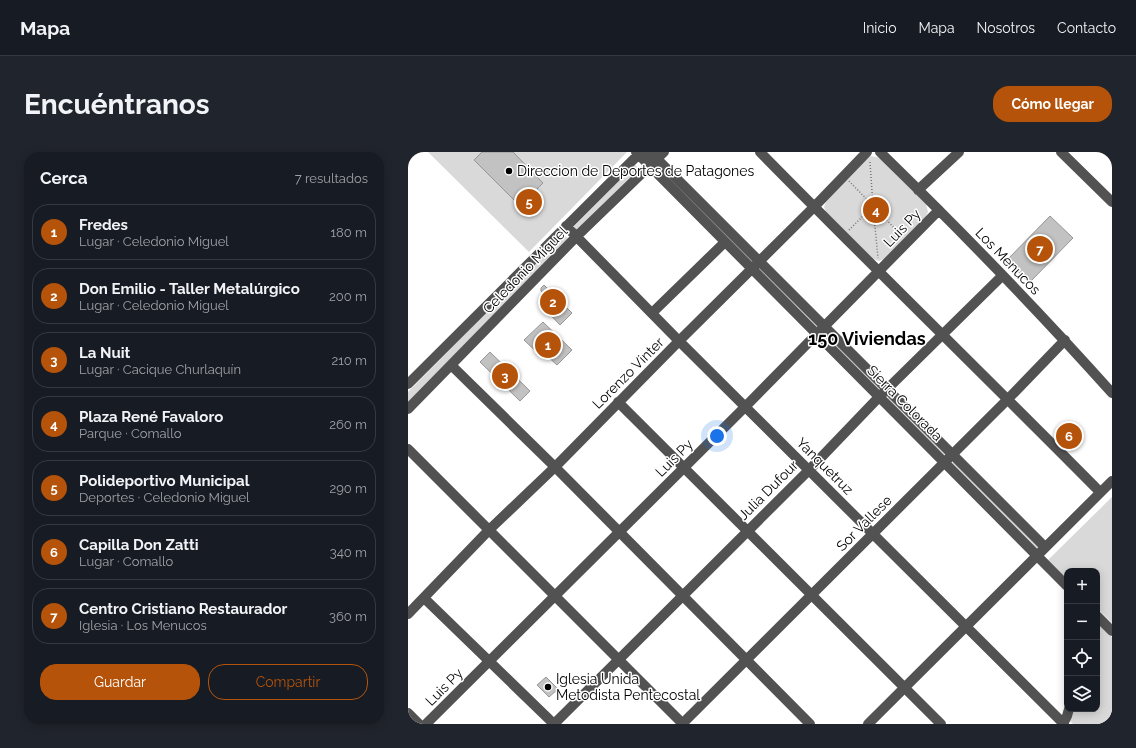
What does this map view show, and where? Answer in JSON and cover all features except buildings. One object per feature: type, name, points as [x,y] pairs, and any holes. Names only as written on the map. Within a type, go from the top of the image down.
[{"type":"street","name":"Sierra Colorada","points":[[650,152],[756,265],[816,334],[1064,583]]},
{"type":"street","points":[[760,152],[1100,492]]},
{"type":"street","name":"Los Menucos","points":[[880,152],[939,210],[1065,340],[1112,393]]},
{"type":"street","name":"Luis Py","points":[[918,190],[959,152]]},
{"type":"street","points":[[1061,152],[1112,202]]},
{"type":"street","name":"Sierra Colorada","points":[[638,153],[657,159],[725,242],[756,265],[824,326],[1045,548]]},
{"type":"street","name":"Celedonio Miguel","points":[[408,384],[638,153]]},
{"type":"street","name":"Lorenzo Vinter","points":[[408,614],[489,530],[555,467],[844,176],[868,156]]},
{"type":"street","name":"Celedonio Miguel","points":[[408,409],[577,236],[657,159]]},
{"type":"street","name":"Luis Py","points":[[426,724],[684,468],[939,210]]},
{"type":"street","name":"Yanquetruz","points":[[566,226],[679,341],[1064,724]]},
{"type":"street","points":[[652,313],[725,242]]},
{"type":"street","name":"Julia Dufour","points":[[554,724],[809,470],[942,334],[1002,276]]},
{"type":"street","points":[[491,301],[502,313]]},
{"type":"street","name":"Sor Vallese","points":[[683,724],[1008,399],[1065,340]]},
{"type":"street","points":[[451,366],[555,467],[810,724]]},
{"type":"street","points":[[618,402],[941,724]]},
{"type":"street","points":[[408,449],[683,724]]},
{"type":"street","points":[[868,724],[1112,481]]},
{"type":"street","points":[[424,598],[554,724]]},
{"type":"street","points":[[1100,619],[1112,631]]},
{"type":"street","points":[[1064,724],[1068,712]]},
{"type":"street","points":[[408,713],[420,724]]},
{"type":"path","points":[[868,156],[879,271]]},
{"type":"path","points":[[844,176],[907,242]]},
{"type":"path","points":[[843,235],[873,206]]},
{"type":"shaded area","points":[[428,152],[627,152],[529,252]]},
{"type":"shaded area","points":[[871,156],[880,158],[926,204],[928,212],[924,220],[885,259],[879,261],[873,259],[826,212],[824,207],[826,202],[864,161]]},
{"type":"shaded area","points":[[635,165],[641,170],[578,233],[572,228]]},
{"type":"shaded area","points":[[564,235],[570,240],[408,403],[408,392]]},
{"type":"shaded area","points":[[827,334],[882,389],[879,392],[824,336]]},
{"type":"shaded area","points":[[890,397],[946,453],[943,456],[887,399]]},
{"type":"shaded area","points":[[954,461],[1041,549],[1038,552],[951,464]]},
{"type":"shaded area","points":[[1112,497],[1112,623],[1100,611],[1100,568],[1064,568],[1064,576],[1048,560]]},
{"type":"shaded area","points":[[1100,626],[1112,637],[1112,724],[1073,724],[1070,721],[1072,712],[1100,712]]},
{"type":"place","name":"Direccion de Deportes de Patagones","points":[[509,171]]},
{"type":"place","name":"Polideportivo Municipal","points":[[529,202]]},
{"type":"place","name":"Plaza René Favaloro","points":[[876,210]]},
{"type":"place","name":"Centro Cristiano Restaurador","points":[[1040,249]]},
{"type":"place","name":"Don Emilio - Taller Metalúrgico","points":[[553,302]]},
{"type":"place","name":"Fredes","points":[[548,345]]},
{"type":"place","name":"La Nuit","points":[[505,376]]},
{"type":"place","name":"Capilla Don Zatti","points":[[1069,436]]},
{"type":"place","name":"Iglesia Unida Metodista Pentecostal","points":[[548,687]]},
{"type":"district","name":"150 Viviendas","points":[[867,338]]}]
